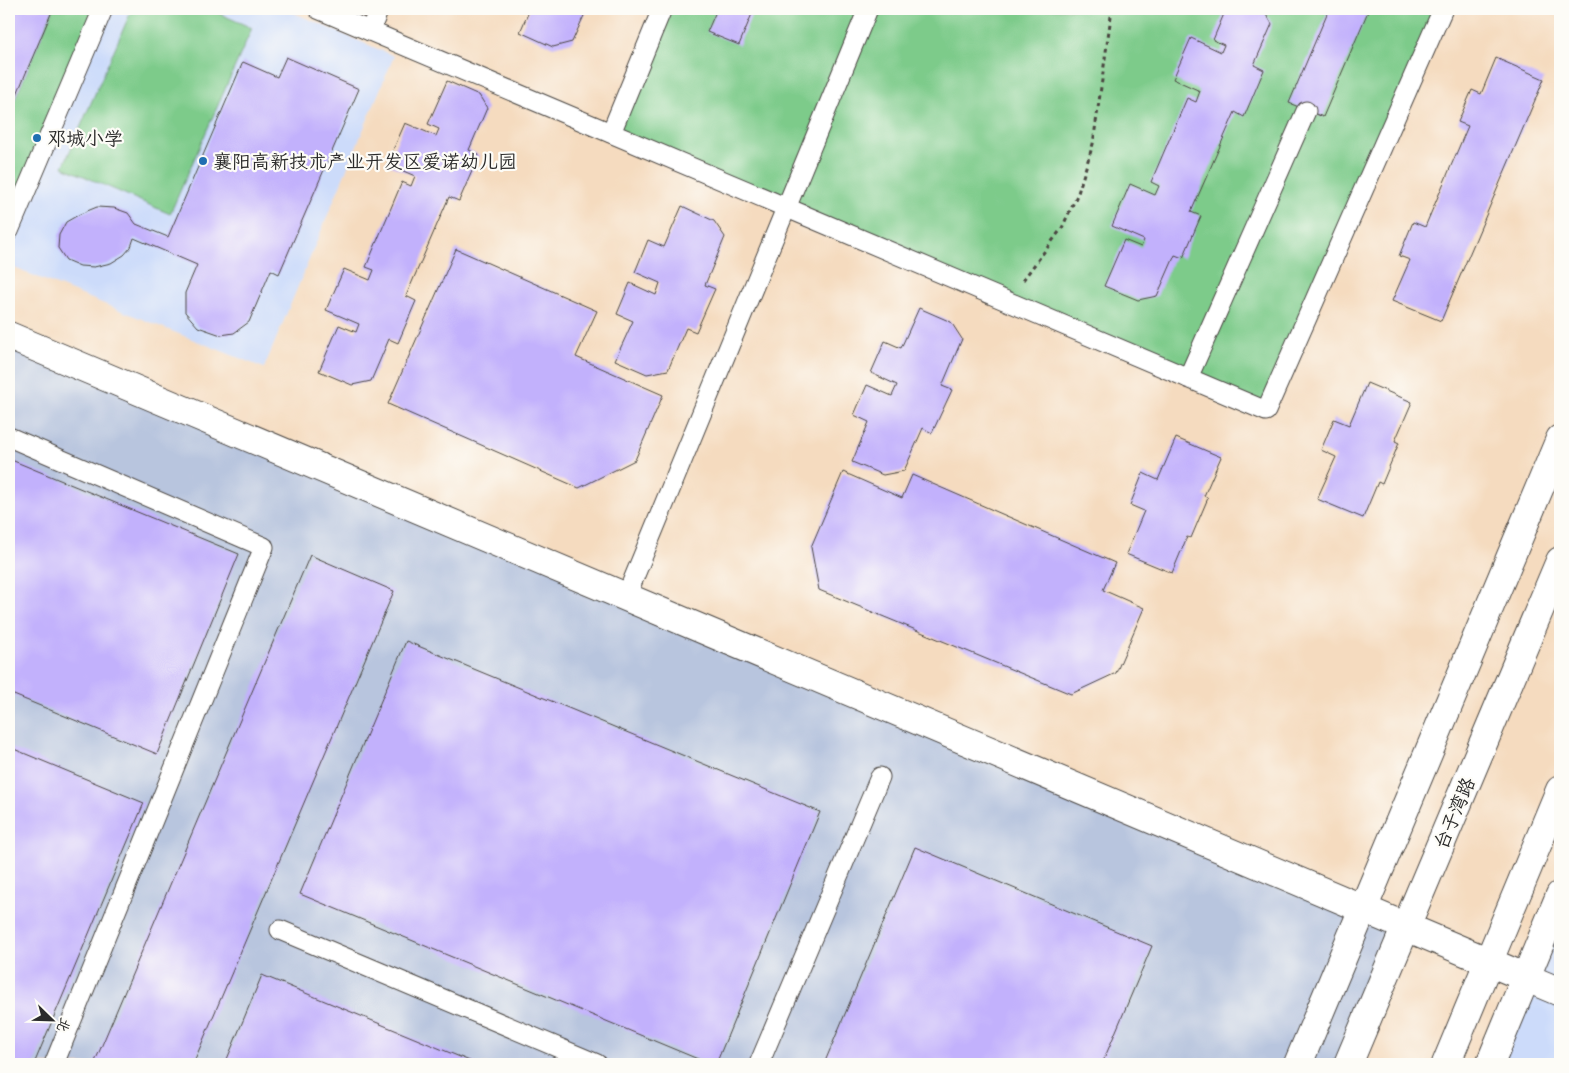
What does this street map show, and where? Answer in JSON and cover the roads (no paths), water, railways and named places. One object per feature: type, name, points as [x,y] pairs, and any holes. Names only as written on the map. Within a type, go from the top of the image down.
[{"type":"street","points":[[9,336],[1560,992]]},
{"type":"street","points":[[1298,1064],[1560,439]]},
{"type":"street","name":"台子湾路","points":[[1348,1064],[1560,561]]},
{"type":"street","points":[[1446,1064],[1560,790]]},
{"type":"street","points":[[1490,1064],[1560,895]]},
{"type":"lane","points":[[9,231],[103,9]]},
{"type":"lane","points":[[318,9],[1266,411],[1443,9]]},
{"type":"lane","points":[[370,30],[379,9]]},
{"type":"lane","points":[[611,133],[662,9]]},
{"type":"lane","points":[[626,597],[868,9]]},
{"type":"lane","points":[[1188,378],[1306,111]]},
{"type":"lane","points":[[9,437],[264,547],[54,1064]]},
{"type":"lane","points":[[759,1064],[880,777]]},
{"type":"lane","points":[[280,930],[597,1064]]},
{"type":"place","name":"邓城小学","points":[[37,138]]},
{"type":"place","name":"襄阳高新技术产业开发区爱诺幼儿园","points":[[203,161]]}]
